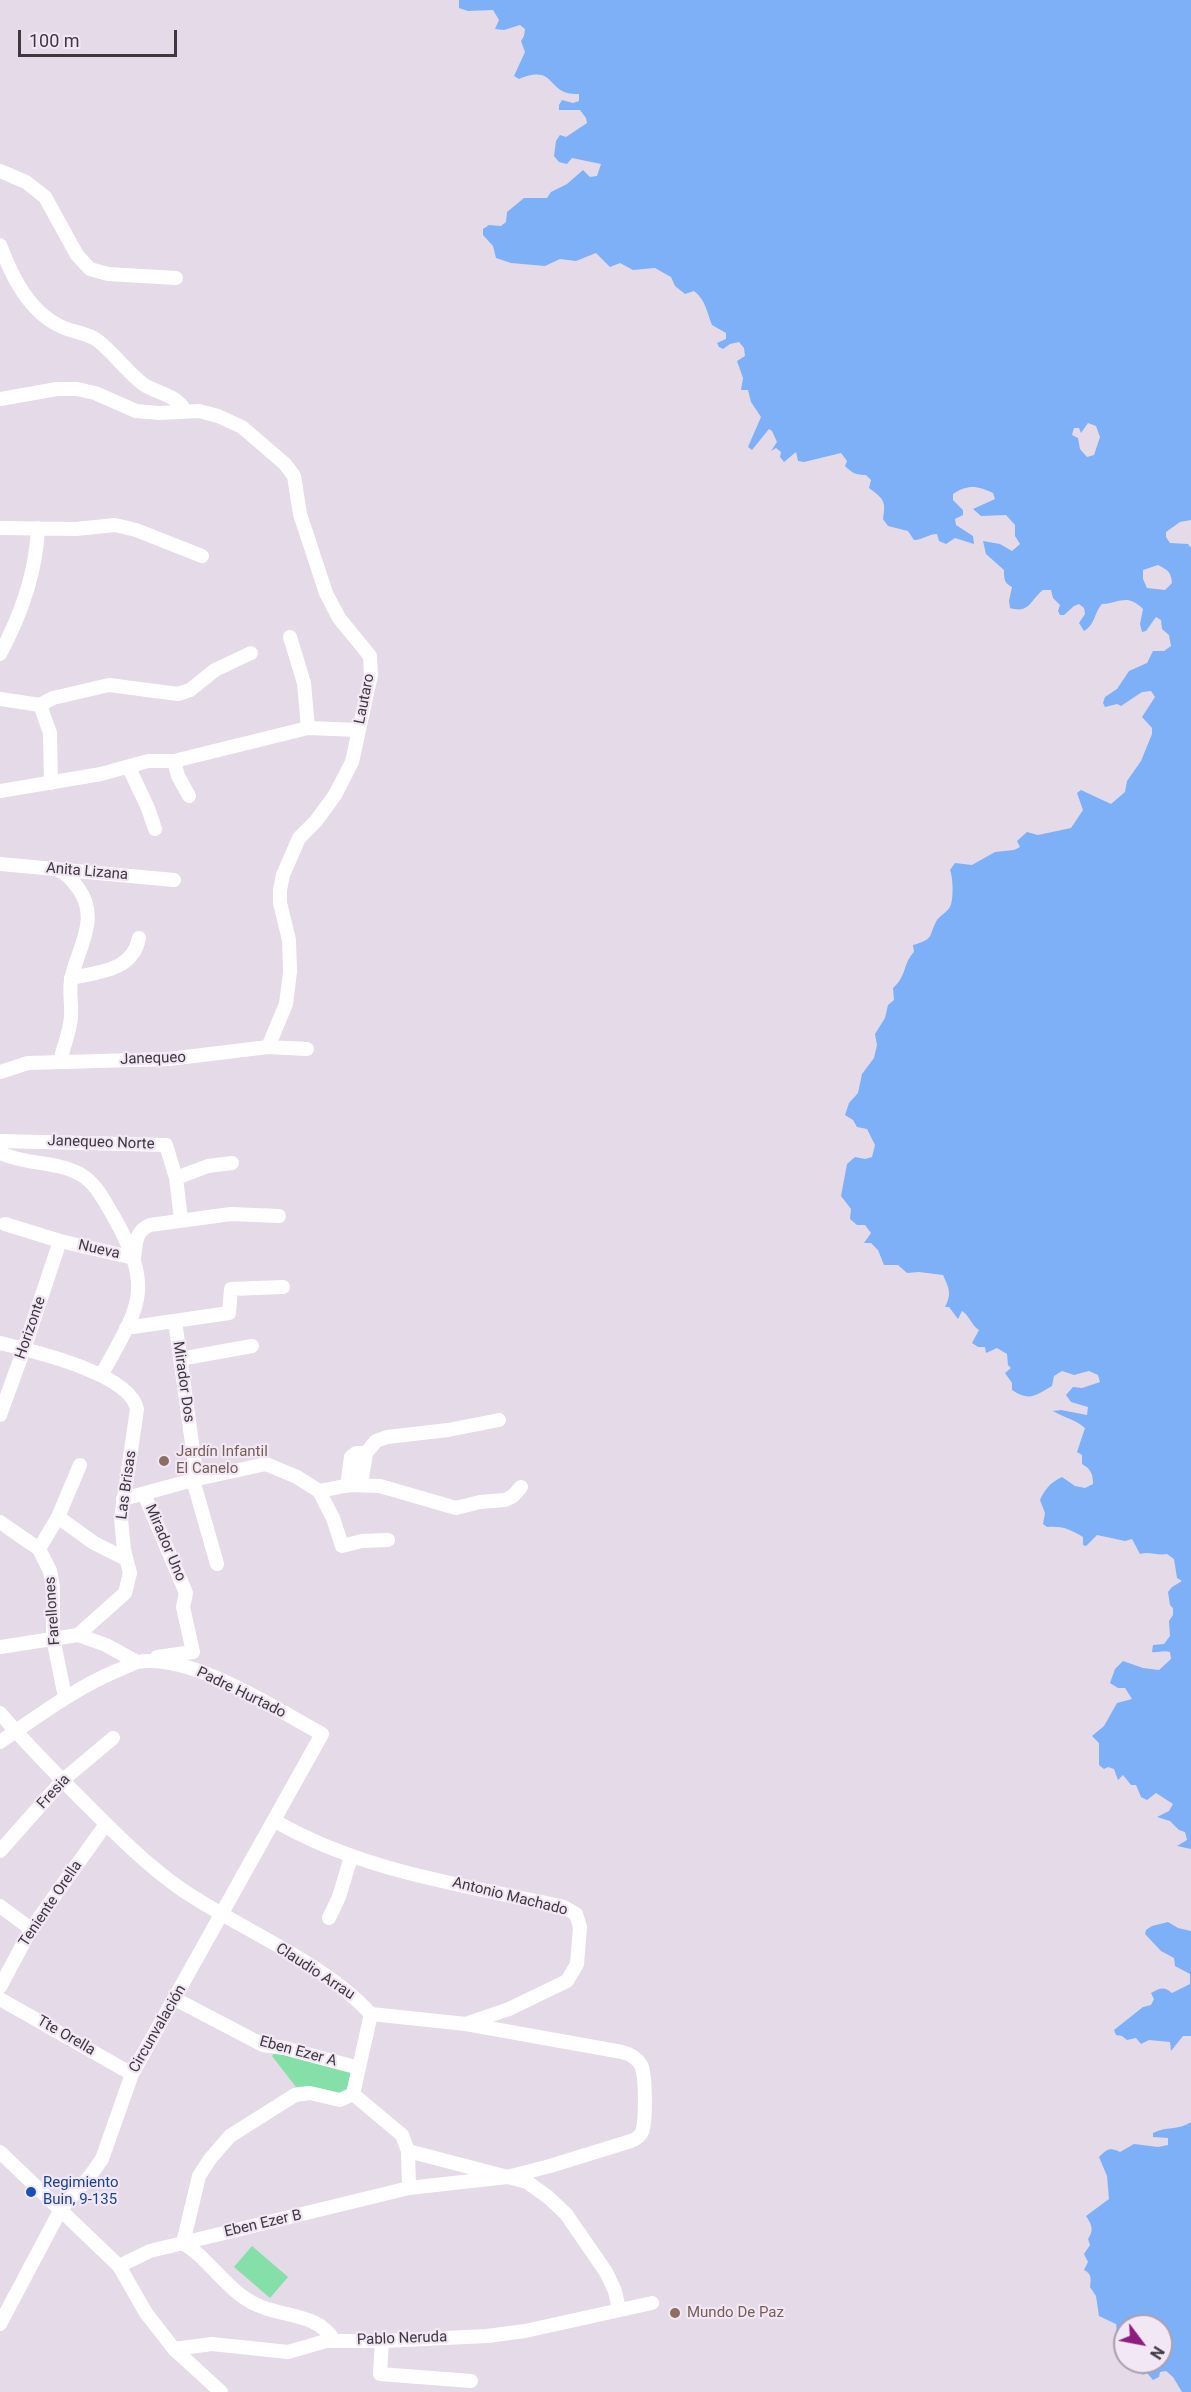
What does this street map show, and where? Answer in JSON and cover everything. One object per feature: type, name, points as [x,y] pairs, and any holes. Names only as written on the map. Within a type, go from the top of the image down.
[{"type":"street","points":[[0,171],[26,182],[45,197],[77,255],[90,269],[108,274],[176,278]]},
{"type":"street","points":[[0,245],[15,281],[27,298],[43,314],[63,327],[94,338],[142,384],[177,400],[184,411]]},
{"type":"street","name":"Lautaro","points":[[0,399],[57,389],[76,389],[95,393],[136,411],[208,413],[242,427],[285,464],[294,476],[300,514],[326,593],[339,618],[368,652],[372,662],[352,762],[335,795],[316,821],[299,838],[283,875],[280,903],[289,940],[290,972],[283,1011],[268,1047]]},
{"type":"street","points":[[0,528],[76,530],[105,524],[126,527],[202,556]]},
{"type":"street","points":[[0,654],[29,585],[38,528]]},
{"type":"street","points":[[290,637],[304,683],[308,728]]},
{"type":"street","points":[[0,699],[40,705],[53,698],[110,685],[170,694],[184,693],[215,670],[252,653]]},
{"type":"street","points":[[40,705],[50,733],[51,783]]},
{"type":"street","points":[[0,791],[129,768],[148,761],[174,761],[308,728],[359,730]]},
{"type":"street","points":[[174,761],[178,776],[189,796]]},
{"type":"street","points":[[129,768],[155,829]]},
{"type":"street","name":"Anita Lizana","points":[[0,864],[174,880]]},
{"type":"street","points":[[58,870],[73,882],[87,907],[86,934],[71,978],[70,1023],[60,1062]]},
{"type":"street","points":[[71,978],[123,964],[133,955],[139,938]]},
{"type":"street","name":"Janequeo","points":[[0,1072],[28,1063],[179,1059],[268,1047],[307,1049]]},
{"type":"street","name":"Janequeo Norte","points":[[0,1141],[166,1144],[176,1178],[181,1219]]},
{"type":"street","points":[[0,1153],[27,1162],[62,1167],[86,1178],[100,1193],[134,1258],[139,1292],[135,1311],[102,1374]]},
{"type":"street","points":[[176,1178],[208,1166],[232,1163]]},
{"type":"street","name":"Nueva","points":[[5,1224],[60,1241],[134,1258],[137,1236],[143,1228],[181,1219],[231,1214],[279,1216]]},
{"type":"street","name":"Horizonte","points":[[0,1415],[60,1241]]},
{"type":"street","points":[[126,1328],[229,1314],[231,1289],[283,1287]]},
{"type":"street","name":"Mirador Dos","points":[[175,1321],[195,1479],[217,1564]]},
{"type":"street","name":"Las Brisas","points":[[0,1344],[24,1349],[102,1374],[132,1396],[137,1409],[123,1499],[121,1529],[130,1580],[125,1593],[78,1635]]},
{"type":"street","points":[[180,1359],[252,1346]]},
{"type":"street","points":[[354,1485],[351,1457],[356,1453],[366,1453],[376,1441],[387,1437],[448,1430],[499,1420]]},
{"type":"street","points":[[123,1499],[195,1479],[266,1464],[297,1476],[320,1491],[333,1518],[342,1546],[362,1541],[388,1540]]},
{"type":"street","points":[[0,1522],[39,1549],[58,1517],[80,1465]]},
{"type":"street","points":[[320,1491],[354,1485],[389,1487],[456,1508],[480,1502],[505,1500],[513,1496],[521,1487]]},
{"type":"street","name":"Mirador Uno","points":[[144,1494],[186,1593],[183,1607],[193,1652],[155,1657],[144,1663]]},
{"type":"street","points":[[58,1517],[94,1544],[126,1559]]},
{"type":"street","name":"Farellones","points":[[39,1549],[52,1579],[53,1638],[65,1697]]},
{"type":"street","points":[[0,1647],[78,1635],[144,1663]]},
{"type":"street","name":"Padre Hurtado","points":[[0,1742],[65,1697],[101,1677],[144,1663],[170,1663],[201,1671],[322,1734]]},
{"type":"street","name":"Claudio Arrau","points":[[0,1713],[106,1824],[159,1872],[223,1915],[310,1966],[358,2000],[371,2014]]},
{"type":"street","name":"Circunvalación","points":[[0,2324],[62,2209],[102,2159],[132,2074],[223,1915],[322,1734]]},
{"type":"street","name":"Fresia","points":[[0,1851],[63,1780],[113,1738]]},
{"type":"street","name":"Antonio Machado","points":[[274,1821],[310,1840],[351,1857],[387,1868],[564,1907],[576,1914],[580,1927],[577,1964],[567,1981],[509,2009],[466,2024]]},
{"type":"street","name":"Teniente Orella","points":[[0,1987],[31,1929],[106,1824]]},
{"type":"street","points":[[329,1918],[339,1898],[351,1857]]},
{"type":"street","points":[[0,1906],[31,1929]]},
{"type":"street","name":"Tte Orella","points":[[0,1999],[132,2074]]},
{"type":"street","name":"Eben Ezer A","points":[[175,1999],[263,2045],[284,2048],[359,2068]]},
{"type":"street","points":[[353,2094],[371,2014],[466,2024]]},
{"type":"street","name":"Eben Ezer B","points":[[119,2266],[150,2252],[183,2242],[409,2188],[507,2177],[632,2142],[639,2136],[644,2126],[644,2074],[638,2061],[631,2055],[466,2024]]},
{"type":"street","points":[[334,2341],[326,2330],[313,2322],[265,2308],[245,2298],[183,2242],[199,2176],[230,2136],[295,2094],[310,2093],[340,2100],[353,2094]]},
{"type":"street","points":[[353,2094],[402,2135],[408,2151],[409,2188]]},
{"type":"street","name":"Eben Ezer B","points":[[408,2151],[527,2182],[548,2197],[566,2214],[606,2272],[615,2291],[619,2310]]},
{"type":"street","points":[[0,2152],[119,2266],[141,2306],[174,2349],[221,2392]]},
{"type":"street","name":"Pablo Neruda","points":[[174,2349],[212,2344],[288,2352],[334,2341],[382,2341],[506,2334],[652,2303]]},
{"type":"street","points":[[382,2341],[380,2374],[471,2381]]},
{"type":"green space","points":[[275,2051],[352,2068],[346,2092],[341,2095],[307,2086],[296,2087],[272,2056]]},
{"type":"green space","points":[[252,2246],[288,2277],[270,2298],[234,2267]]},
{"type":"water","points":[[459,0],[1191,0],[1191,520],[1180,522],[1166,532],[1166,537],[1170,543],[1188,544],[1191,548],[1191,1849],[1177,1846],[1187,1840],[1185,1832],[1179,1830],[1170,1821],[1157,1817],[1169,1811],[1173,1804],[1156,1793],[1147,1800],[1141,1797],[1136,1785],[1131,1785],[1123,1775],[1118,1780],[1114,1769],[1108,1767],[1104,1769],[1099,1765],[1099,1743],[1092,1736],[1104,1726],[1117,1703],[1132,1699],[1125,1688],[1118,1688],[1110,1683],[1115,1669],[1123,1661],[1143,1668],[1159,1670],[1171,1659],[1170,1652],[1152,1652],[1153,1645],[1164,1644],[1170,1636],[1169,1621],[1173,1615],[1173,1608],[1170,1605],[1168,1592],[1182,1581],[1177,1578],[1174,1559],[1167,1554],[1140,1554],[1132,1539],[1125,1541],[1097,1535],[1086,1546],[1083,1545],[1083,1537],[1074,1532],[1047,1527],[1043,1524],[1045,1513],[1040,1500],[1052,1484],[1062,1477],[1075,1486],[1085,1488],[1093,1484],[1091,1472],[1082,1464],[1082,1455],[1077,1452],[1085,1428],[1053,1411],[1061,1410],[1087,1415],[1088,1407],[1071,1402],[1066,1395],[1073,1387],[1082,1388],[1100,1382],[1098,1375],[1089,1371],[1074,1375],[1062,1371],[1054,1376],[1052,1386],[1033,1396],[1024,1396],[1012,1390],[1012,1383],[1005,1373],[1011,1368],[1008,1365],[1007,1354],[997,1348],[986,1353],[985,1347],[978,1347],[972,1343],[979,1330],[962,1311],[958,1319],[949,1307],[945,1307],[949,1291],[943,1275],[907,1273],[898,1265],[884,1265],[878,1250],[871,1243],[864,1243],[871,1233],[865,1225],[857,1225],[850,1219],[851,1209],[841,1196],[847,1164],[855,1157],[865,1159],[872,1157],[875,1145],[867,1129],[857,1127],[853,1120],[845,1115],[849,1103],[858,1093],[862,1074],[874,1058],[877,1045],[875,1034],[885,1018],[888,1005],[894,1000],[893,988],[901,979],[914,952],[913,945],[928,939],[937,920],[950,907],[953,888],[950,870],[955,863],[972,865],[995,852],[1014,850],[1020,847],[1017,841],[1027,832],[1038,835],[1071,828],[1083,810],[1077,793],[1081,790],[1111,804],[1125,792],[1127,781],[1141,761],[1152,734],[1152,728],[1142,717],[1155,697],[1151,691],[1142,692],[1121,706],[1117,704],[1105,707],[1103,703],[1105,697],[1117,689],[1129,671],[1147,663],[1153,651],[1164,651],[1171,646],[1169,635],[1162,629],[1161,620],[1156,617],[1146,631],[1142,632],[1140,624],[1143,609],[1128,600],[1102,604],[1090,626],[1084,631],[1079,623],[1085,614],[1084,608],[1079,604],[1064,615],[1060,615],[1058,611],[1060,605],[1053,598],[1051,590],[1043,590],[1026,608],[1010,608],[1012,587],[1005,580],[1004,570],[986,554],[983,541],[1000,544],[1012,551],[1020,544],[1015,536],[1015,525],[1006,515],[981,516],[973,509],[995,499],[993,493],[973,487],[953,494],[953,500],[963,510],[963,515],[955,519],[956,525],[973,536],[974,544],[955,538],[946,544],[939,541],[937,534],[914,540],[908,531],[888,526],[883,519],[883,501],[869,488],[871,480],[866,475],[852,472],[845,466],[847,461],[841,453],[804,462],[798,461],[796,452],[784,462],[780,457],[781,452],[776,448],[771,451],[777,442],[769,429],[752,450],[748,447],[761,417],[751,402],[748,390],[741,390],[743,378],[737,361],[745,356],[744,348],[739,342],[723,349],[719,347],[717,343],[726,339],[726,333],[712,325],[701,298],[694,291],[685,294],[675,286],[671,277],[655,268],[633,270],[620,263],[610,267],[596,253],[576,261],[560,259],[545,266],[511,263],[496,258],[493,246],[483,235],[483,229],[489,225],[501,226],[506,222],[507,212],[524,198],[547,198],[551,192],[567,184],[583,170],[590,177],[597,176],[601,164],[572,158],[567,164],[559,162],[554,156],[556,141],[560,135],[566,137],[587,123],[586,118],[580,110],[559,110],[562,100],[573,103],[579,101],[579,94],[561,90],[546,77],[540,75],[519,79],[514,76],[525,52],[521,41],[525,29],[520,25],[504,30],[495,29],[499,20],[493,10],[468,11],[459,8]],"holes":[[[1088,423],[1096,426],[1100,437],[1094,455],[1087,457],[1080,449],[1078,438],[1072,435],[1074,428],[1079,428],[1081,433]],[[1158,565],[1167,570],[1171,576],[1172,583],[1165,590],[1147,588],[1143,579],[1143,570]]]},
{"type":"water","points":[[1168,1922],[1178,1928],[1191,1931],[1191,2036],[1183,2036],[1171,2051],[1170,2042],[1149,2040],[1141,2044],[1136,2038],[1127,2040],[1116,2035],[1114,2030],[1143,2007],[1151,2005],[1154,1999],[1151,1993],[1162,1988],[1172,1993],[1190,1984],[1190,1974],[1175,1966],[1174,1958],[1161,1951],[1145,1934],[1146,1930],[1152,1926]]},
{"type":"water","points":[[1191,2122],[1191,2392],[1182,2392],[1170,2374],[1173,2374],[1173,2314],[1113,2314],[1113,2323],[1099,2316],[1096,2296],[1090,2287],[1090,2277],[1084,2270],[1088,2262],[1084,2254],[1090,2245],[1088,2239],[1092,2230],[1086,2216],[1109,2199],[1107,2176],[1099,2157],[1109,2150],[1120,2152],[1134,2144],[1158,2147],[1168,2145],[1168,2138],[1153,2137],[1153,2133],[1181,2127]]},
{"type":"water","points":[[1148,2374],[1160,2374],[1159,2377],[1153,2380]]},
{"type":"place","name":"Jardín Infantil El Canelo","points":[[164,1461]]},
{"type":"place","name":"Regimiento Buin, 9-135","points":[[31,2192]]},
{"type":"place","name":"Mundo De Paz","points":[[675,2313]]}]
